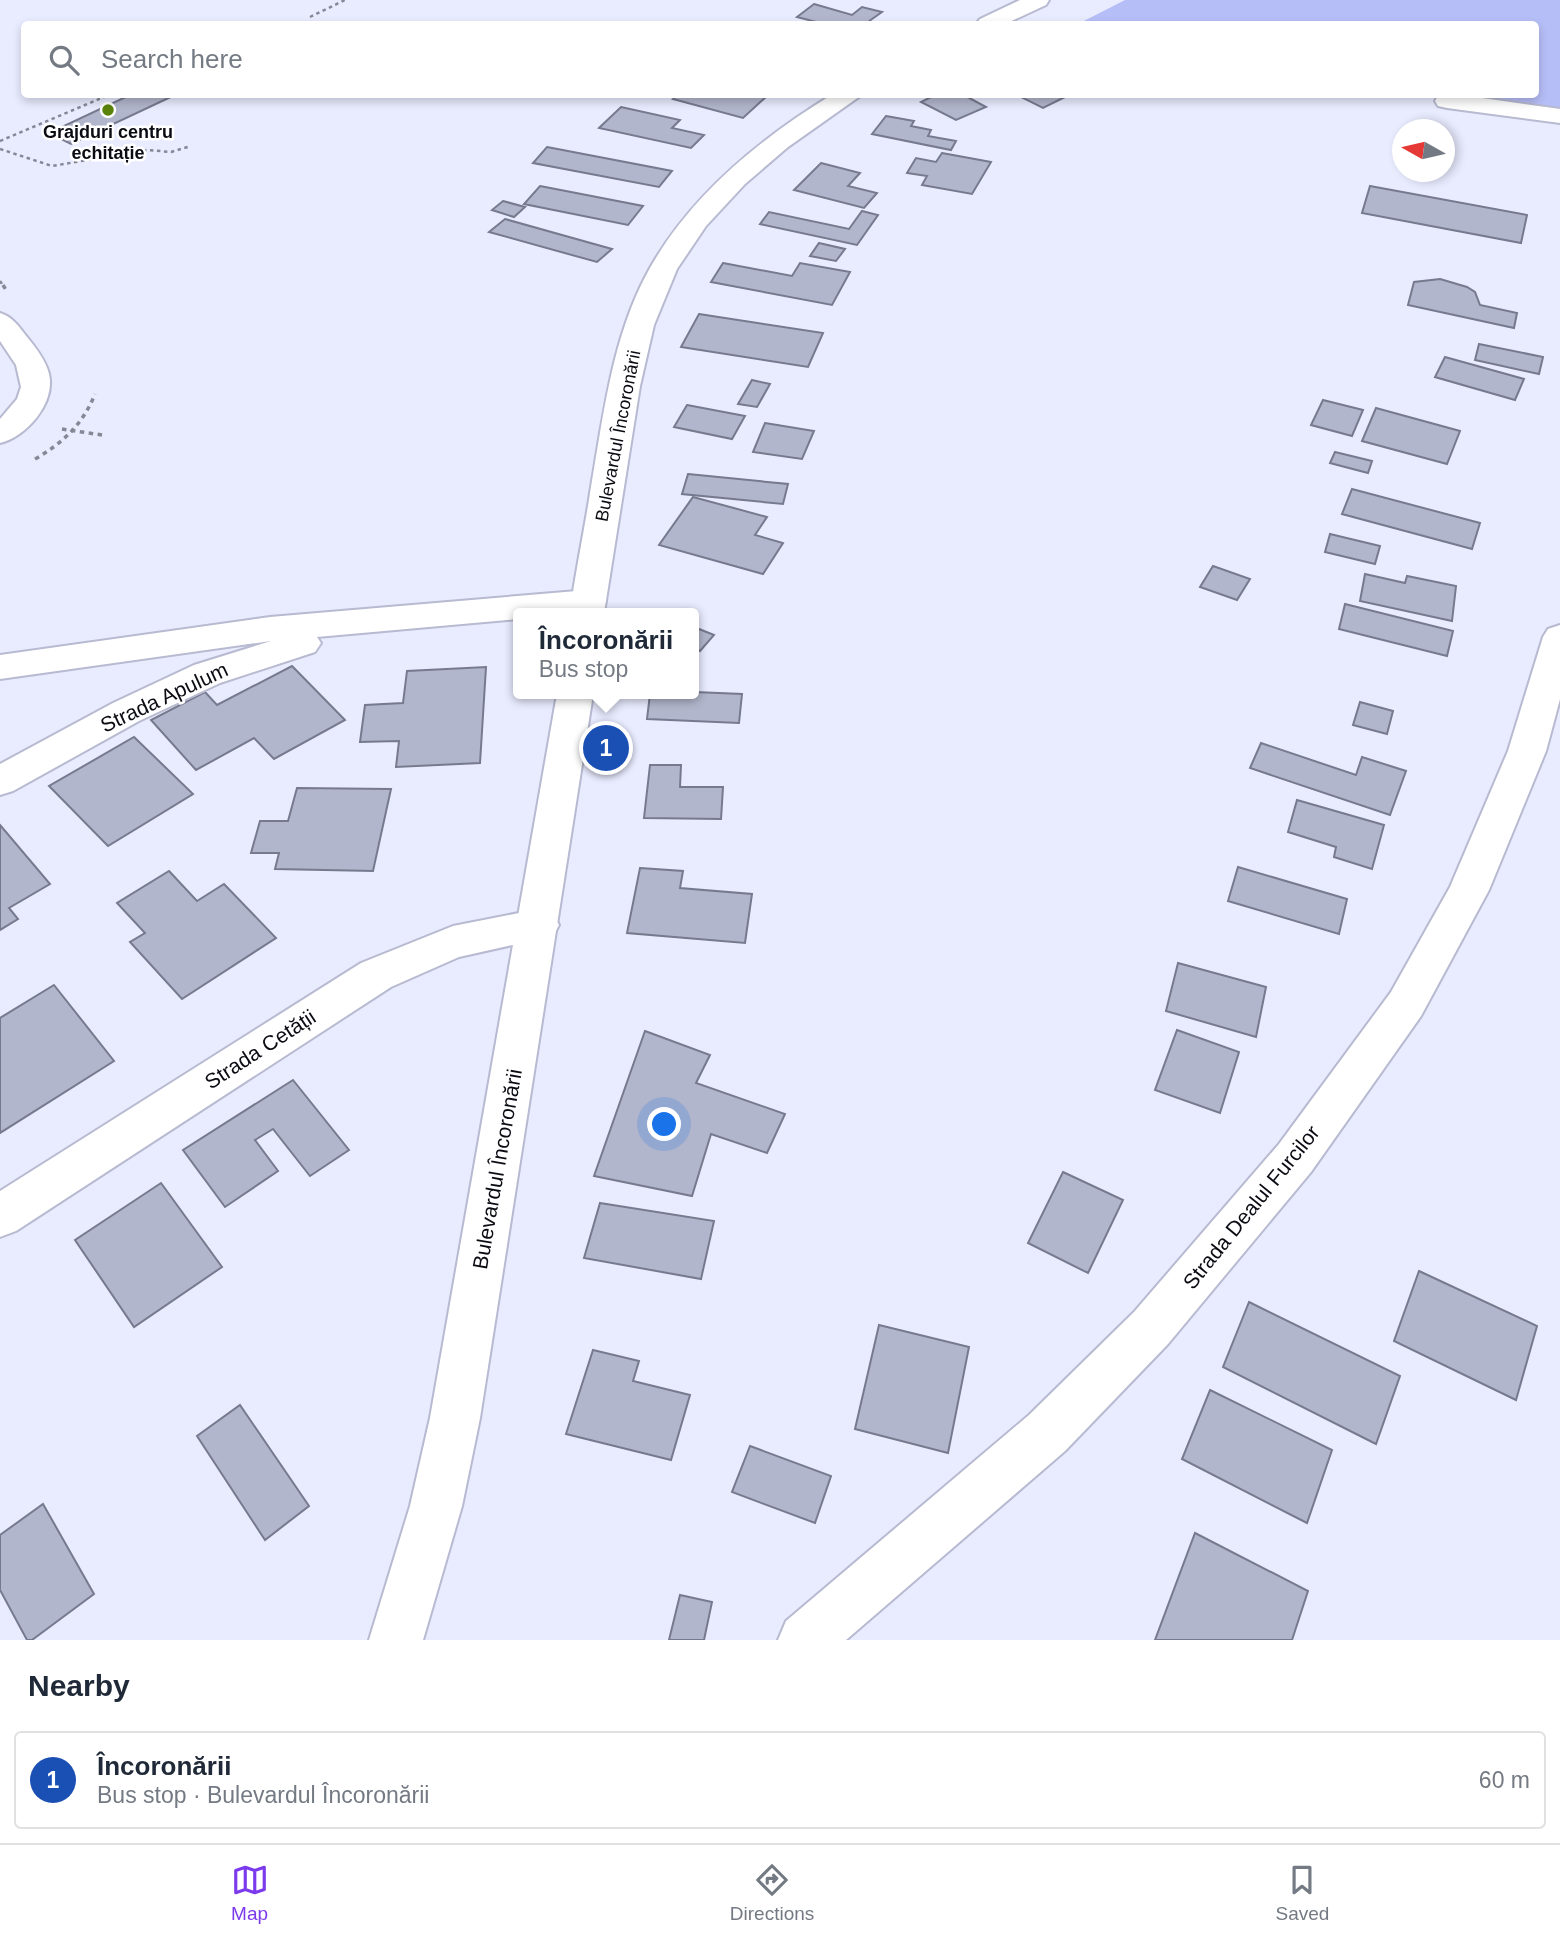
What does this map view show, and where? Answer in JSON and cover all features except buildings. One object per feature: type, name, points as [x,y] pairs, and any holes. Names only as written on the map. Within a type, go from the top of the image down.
[{"type":"street","points":[[994,21],[1038,0]]},
{"type":"street","name":"Bulevardul Încoronării","points":[[588,607],[631,357],[651,296],[677,245],[710,204],[745,168],[795,128],[844,98]]},
{"type":"street","points":[[1447,101],[1560,116]]},
{"type":"street","points":[[0,322],[36,369],[34,399],[8,430],[0,434]]},
{"type":"street","name":"Strada Apulum","points":[[0,667],[270,629],[513,612]]},
{"type":"street","name":"Strada Apulum","points":[[0,781],[126,712],[206,674],[377,620]]},
{"type":"street","name":"Strada Dealul Furcilor","points":[[805,1640],[1047,1433],[1151,1328],[1295,1158],[1406,1004],[1469,890],[1527,751],[1557,659]]},
{"type":"street","name":"Bulevardul Încoronării","points":[[397,1640],[436,1506],[455,1418],[575,699]]},
{"type":"street","name":"Strada Cetății","points":[[0,1216],[376,975],[453,942],[539,925]]},
{"type":"path","points":[[310,17],[345,0]]},
{"type":"path","points":[[0,141],[102,98]]},
{"type":"path","points":[[0,149],[52,166],[147,150],[171,152],[191,146]]},
{"type":"path","points":[[26,462],[52,450],[75,431],[95,394]]},
{"type":"shaded area","points":[[1125,0],[1560,0],[1560,111],[1455,98],[1539,98],[1539,21],[1084,21]]},
{"type":"place","name":"Grajduri centru echitație","points":[[108,110]]},
{"type":"place","name":"Încoronării","points":[[606,748]]}]
